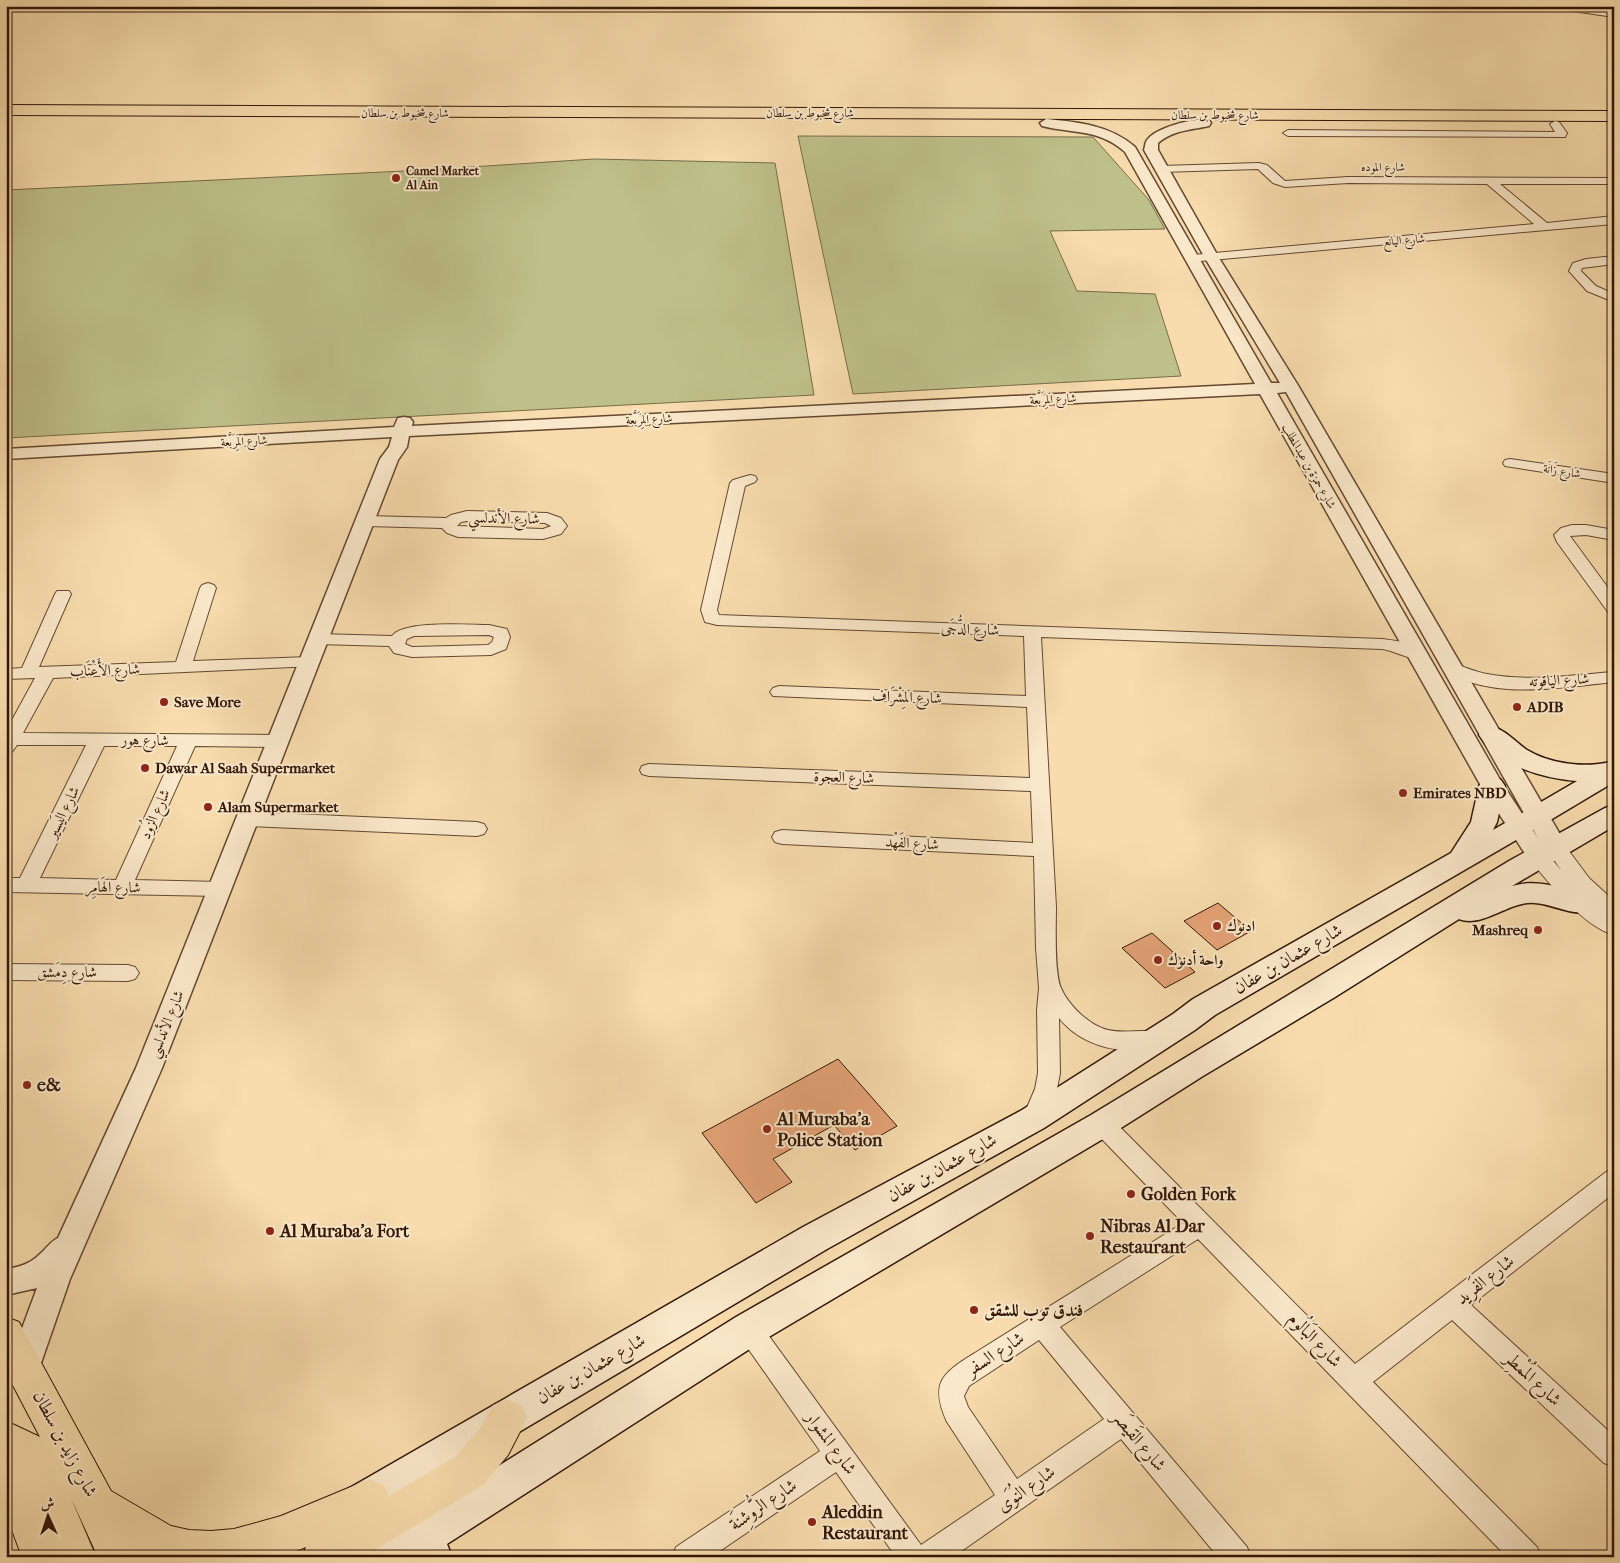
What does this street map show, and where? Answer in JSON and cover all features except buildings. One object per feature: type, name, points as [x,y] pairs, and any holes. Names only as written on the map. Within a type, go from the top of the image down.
[{"type":"main road","name":"شارع شخبوط بن سلطان","points":[[6,110],[1614,116]]},
{"type":"main road","name":"شارع شخبوط بن سلطان","points":[[6,121],[31,122],[49,119],[1614,125]]},
{"type":"main road","points":[[1492,735],[1516,755],[1560,772],[1612,771]]},
{"type":"main road","name":"شارع عثمان بن عفان","points":[[264,1557],[370,1499],[815,1238],[1033,1119],[1213,1002],[1612,771]]},
{"type":"main road","points":[[1459,861],[1484,822],[1492,786]]},
{"type":"main road","points":[[392,1556],[749,1329],[1102,1124],[1199,1062],[1614,814]]},
{"type":"main road","points":[[1431,924],[1436,902],[1517,849],[1520,842],[1520,825]]},
{"type":"main road","points":[[1431,924],[1522,894],[1546,894],[1580,904]]},
{"type":"main road","name":"شارع زايد بن سلطان","points":[[15,1350],[98,1505],[119,1557]]},
{"type":"main road","points":[[323,1557],[469,1471],[494,1442],[507,1418]]},
{"type":"main road","points":[[6,1440],[30,1453],[36,1460],[75,1557]]},
{"type":"main road","points":[[6,1467],[32,1546]]},
{"type":"main road","points":[[98,1505],[159,1541],[188,1551],[216,1552],[246,1547],[273,1539],[370,1499]]},
{"type":"main road","points":[[392,1556],[432,1557]]},
{"type":"street","points":[[1558,6],[1614,14]]},
{"type":"street","name":"شارع حمزة بن عبدالمطلب","points":[[1046,123],[1091,129],[1104,133],[1124,144],[1130,150],[1193,260],[1276,384],[1336,469],[1492,735],[1520,825]]},
{"type":"street","name":"شارع حمزة بن عبدالمطلب","points":[[1205,123],[1174,129],[1152,142],[1151,150],[1160,169],[1212,258],[1402,629],[1492,786],[1520,825],[1548,853]]},
{"type":"street","points":[[1288,132],[1561,135],[1562,133],[1555,124]]},
{"type":"street","name":"شارع الموده","points":[[1160,169],[1259,166],[1267,169],[1277,182],[1285,184],[1348,180],[1614,181]]},
{"type":"street","points":[[1490,181],[1545,227]]},
{"type":"street","name":"شارع اليانع","points":[[1193,260],[1614,220]]},
{"type":"street","points":[[1614,260],[1586,263],[1577,266],[1575,271],[1590,287],[1614,298]]},
{"type":"street","name":"شارع المِرَبَّعة","points":[[6,443],[398,427],[1276,384]]},
{"type":"street","name":"شارع المِرَبَّعة","points":[[6,454],[343,435],[398,427],[443,430],[1276,384]]},
{"type":"street","name":"شارع الأندلسي","points":[[15,1350],[36,1329],[78,1226],[149,1068],[389,459],[396,450],[398,427]]},
{"type":"street","points":[[343,435],[371,444],[389,459],[413,443],[443,430]]},
{"type":"street","name":"شارع زَانَة","points":[[1510,463],[1614,479]]},
{"type":"street","name":"شارع الدُّجَى","points":[[750,479],[738,483],[710,610],[711,618],[722,620],[1382,644],[1401,647],[1417,655]]},
{"type":"street","name":"شارع الأندلسي","points":[[366,521],[449,523],[459,517],[547,518],[556,521],[559,526],[555,531],[543,534],[460,532],[452,529],[449,523]]},
{"type":"street","points":[[1614,535],[1577,530],[1565,532],[1562,535],[1565,542],[1614,608]]},
{"type":"street","points":[[183,667],[208,588]]},
{"type":"street","points":[[28,673],[63,594]]},
{"type":"street","points":[[1382,644],[1396,638],[1402,629]]},
{"type":"street","points":[[318,639],[396,641],[404,633],[419,630],[489,630],[501,633],[502,637],[500,645],[491,650],[484,651],[412,652],[400,649],[396,641]]},
{"type":"street","points":[[1032,631],[1046,948],[1050,988],[1048,1010],[1049,1073],[1046,1089],[1033,1119]]},
{"type":"street","name":"شارع الأَعْنَاب","points":[[6,674],[309,662]]},
{"type":"street","name":"شارع الياقوته","points":[[1451,668],[1476,679],[1505,683],[1569,681],[1614,677]]},
{"type":"street","points":[[9,744],[47,672]]},
{"type":"street","name":"شارع الياقوته","points":[[1475,708],[1484,692],[1505,683]]},
{"type":"street","name":"شارع المِشْرَاف","points":[[779,692],[1035,702]]},
{"type":"street","name":"شارع هور","points":[[9,744],[98,740],[278,742]]},
{"type":"street","name":"شارع اليَسير","points":[[27,885],[98,740]]},
{"type":"street","name":"شارع الزُود","points":[[122,888],[188,741]]},
{"type":"street","name":"شارع العجوة","points":[[649,770],[1040,785]]},
{"type":"street","points":[[248,819],[477,829]]},
{"type":"street","name":"شارع الفَهْد","points":[[782,837],[1043,850]]},
{"type":"street","points":[[1548,853],[1565,889],[1580,904],[1614,928]]},
{"type":"street","points":[[1548,853],[1570,869],[1586,887],[1614,912]]},
{"type":"street","name":"شارع الهَامِر","points":[[6,885],[220,889]]},
{"type":"street","name":"شارع دِمَشق","points":[[6,972],[128,973]]},
{"type":"street","points":[[1050,988],[1062,1009],[1087,1032],[1109,1041],[1158,1039]]},
{"type":"street","name":"شارع البَالُوم","points":[[1102,1124],[1527,1557]]},
{"type":"street","name":"شارع الفَرِيد","points":[[1355,1380],[1614,1179]]},
{"type":"street","name":"شارع السفر","points":[[1012,1498],[956,1413],[951,1396],[953,1386],[960,1377],[1041,1324],[1201,1224]]},
{"type":"street","name":"شارع الأندلسي","points":[[6,1282],[27,1280],[42,1272],[58,1256],[78,1226]]},
{"type":"street","name":"شارع المُمْطِر","points":[[1452,1305],[1614,1454]]},
{"type":"street","name":"شارع القَيصَر","points":[[1041,1324],[1237,1557]]},
{"type":"street","name":"شارع المشوار","points":[[749,1329],[913,1557]]},
{"type":"street","name":"شارع النُوَى","points":[[928,1557],[1123,1422]]},
{"type":"street","name":"شارع الرُّوشِنَة","points":[[686,1557],[840,1454]]},
{"type":"green space","points":[[798,136],[1093,137],[1149,200],[1165,229],[1050,231],[1077,291],[1155,294],[1181,376],[853,394]]},
{"type":"green space","points":[[594,159],[775,163],[814,395],[6,438],[6,190],[425,170]]},
{"type":"place","name":"Camel Market Al Ain","points":[[396,178]]},
{"type":"place","name":"Save More","points":[[164,702]]},
{"type":"place","name":"ADIB","points":[[1517,707]]},
{"type":"place","name":"Dawar Al Saah Supermarket","points":[[145,768]]},
{"type":"place","name":"Emirates NBD","points":[[1403,793]]},
{"type":"place","name":"Alam Supermarket","points":[[208,807]]},
{"type":"place","name":"ادنوك","points":[[1217,926]]},
{"type":"place","name":"Mashreq","points":[[1538,930]]},
{"type":"place","name":"واحة أدنوك","points":[[1158,960]]},
{"type":"place","name":"e&","points":[[27,1085]]},
{"type":"place","name":"Al Muraba'a Police Station","points":[[767,1129]]},
{"type":"place","name":"Golden Fork","points":[[1131,1194]]},
{"type":"place","name":"Al Muraba'a Fort","points":[[270,1231]]},
{"type":"place","name":"Nibras Al Dar Restaurant","points":[[1090,1236]]},
{"type":"place","name":"فندق توب للشقق","points":[[974,1310]]},
{"type":"place","name":"Aleddin Restaurant","points":[[812,1522]]}]
